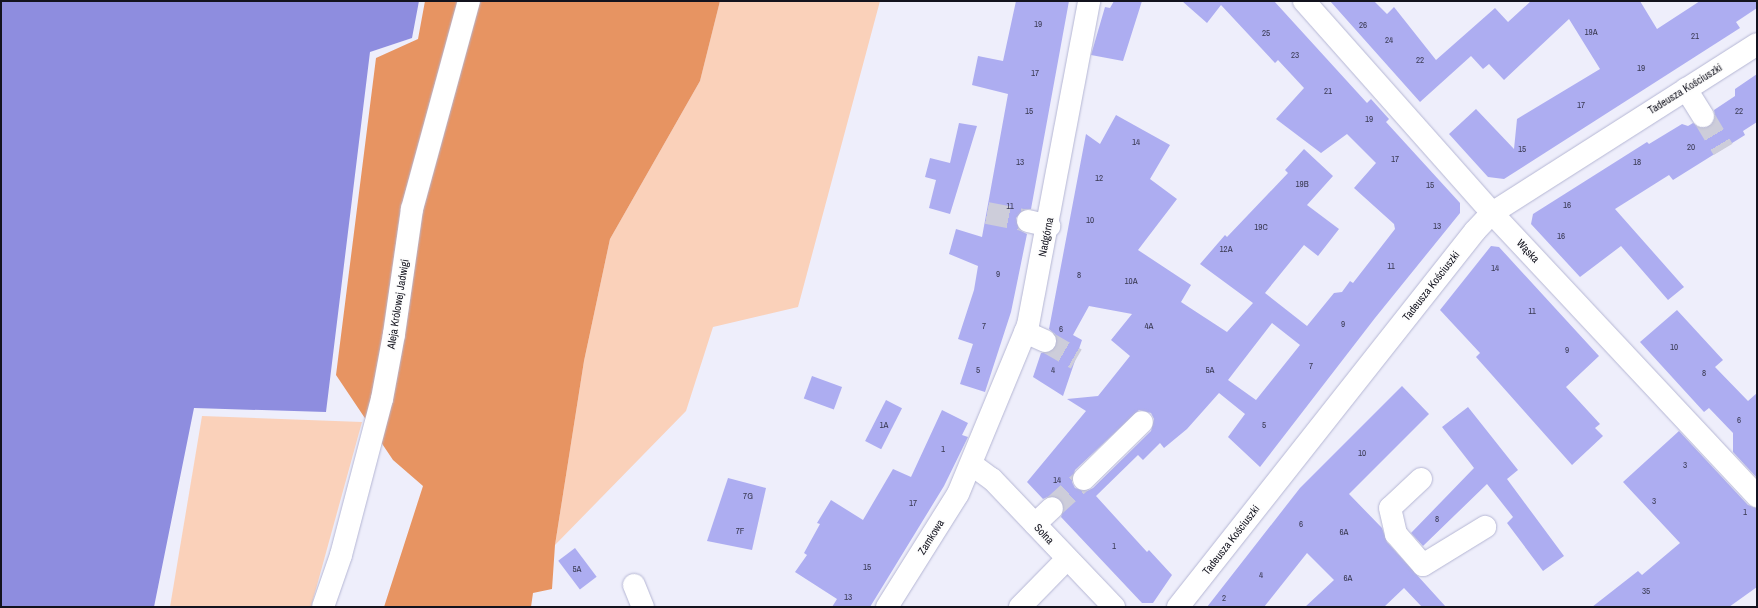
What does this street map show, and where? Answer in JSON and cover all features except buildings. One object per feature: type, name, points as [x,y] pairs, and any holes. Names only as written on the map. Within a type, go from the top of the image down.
[{"type":"street","name":"Aleja Królowej Jadwigi","points":[[323,607],[341,555],[382,399],[394,334],[412,209],[469,1]]},
{"type":"street","name":"Nadgórna","points":[[971,464],[1035,337],[1038,223],[1090,1]]},
{"type":"street","name":"Wąska","points":[[1304,1],[1492,213],[1757,496]]},
{"type":"street","name":"Tadeusza Kościuszki","points":[[1178,607],[1475,231],[1492,213],[1757,44]]},
{"type":"street","points":[[1686,89],[1703,116]]},
{"type":"street","points":[[1084,478],[1142,422]]},
{"type":"street","name":"Solna","points":[[971,464],[992,479],[1114,607]]},
{"type":"street","name":"Zamkowa","points":[[887,607],[958,494],[971,464]]},
{"type":"street","points":[[1421,479],[1390,508],[1396,534],[1423,565],[1485,527]]},
{"type":"street","points":[[1035,524],[1052,508]]},
{"type":"street","points":[[1020,607],[1068,559]]},
{"type":"street","points":[[634,585],[643,607]]},
{"type":"shaded area","points":[[1,1],[419,1],[412,38],[370,52],[326,412],[194,408],[154,607],[1,607]]},
{"type":"shaded area","points":[[425,1],[720,1],[700,81],[610,239],[584,361],[555,545],[552,589],[533,593],[531,607],[384,607],[423,486],[393,460],[336,375],[376,58],[418,39]]},
{"type":"shaded area","points":[[720,1],[880,1],[798,307],[713,327],[686,411],[555,545],[584,361],[610,239],[700,81]]},
{"type":"shaded area","points":[[202,416],[362,422],[311,607],[170,607]]},
{"type":"tunnel","points":[[1703,116],[1723,149]]},
{"type":"tunnel","points":[[987,213],[1028,221]]},
{"type":"tunnel","points":[[1045,341],[1076,359]]},
{"type":"tunnel","points":[[1052,508],[1084,479]]}]
